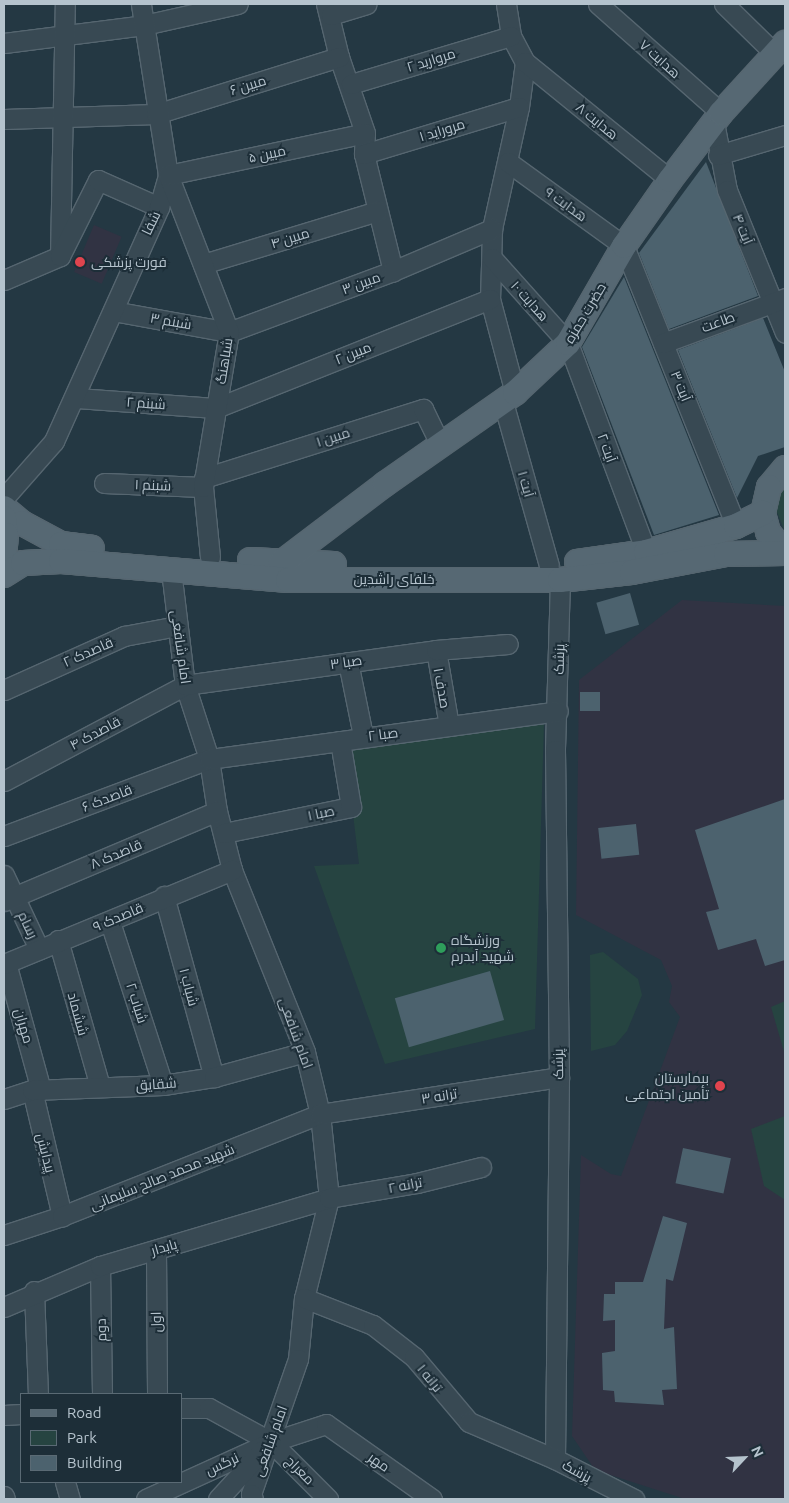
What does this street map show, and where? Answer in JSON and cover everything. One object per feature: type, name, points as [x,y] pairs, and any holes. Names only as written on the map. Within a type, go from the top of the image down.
[{"type":"main road","name":"حضرت حمزه","points":[[281,563],[385,484],[509,398],[568,344],[624,246],[670,180],[717,118],[781,49]]},
{"type":"main road","points":[[785,468],[769,487],[763,514],[768,532],[785,553]]},
{"type":"main road","name":"خلفای راشدین","points":[[4,508],[22,522],[61,544],[281,563],[554,573],[646,552],[736,526],[763,514]]},
{"type":"main road","points":[[4,518],[6,535],[4,556]]},
{"type":"main road","name":"خلفای راشدین","points":[[4,575],[23,563],[61,561],[288,580],[632,572],[726,554],[785,553]]},
{"type":"street","points":[[60,256],[66,37],[65,4]]},
{"type":"street","name":"شفا","points":[[4,498],[54,441],[76,398],[159,207],[168,175],[156,114],[141,4]]},
{"type":"street","points":[[4,43],[66,37],[144,26],[238,4]]},
{"type":"street","points":[[366,4],[329,9],[339,56],[351,84],[366,133],[364,154],[393,271]]},
{"type":"street","name":"هدایت ۷","points":[[598,4],[717,118]]},
{"type":"street","points":[[724,4],[781,49]]},
{"type":"street","points":[[511,8],[511,36],[525,62]]},
{"type":"street","name":"مروارید ۲","points":[[351,84],[511,36]]},
{"type":"street","name":"مبین ۶","points":[[4,119],[156,114],[339,56]]},
{"type":"street","name":"آیت ۱","points":[[525,62],[519,107],[492,229],[490,299],[509,398],[554,573]]},
{"type":"street","name":"هدایت ۸","points":[[525,62],[670,180]]},
{"type":"street","name":"مروراید ۱","points":[[364,154],[519,107]]},
{"type":"street","name":"آیت ۴","points":[[717,118],[718,155],[727,190],[779,300],[785,333]]},
{"type":"street","name":"مبین ۵","points":[[168,175],[366,133]]},
{"type":"street","points":[[718,155],[785,134]]},
{"type":"street","name":"هدایت ۹","points":[[508,162],[624,246]]},
{"type":"street","name":"شباهنگ","points":[[168,175],[229,332],[203,482],[210,557]]},
{"type":"street","points":[[4,280],[60,256],[98,180],[159,207]]},
{"type":"street","name":"مبین ۴","points":[[202,264],[378,211]]},
{"type":"street","name":"مبین ۳","points":[[229,332],[393,271],[492,229]]},
{"type":"street","name":"آیت ۳","points":[[624,246],[736,526]]},
{"type":"street","name":"هدایت ۱۰","points":[[492,258],[568,344]]},
{"type":"street","name":"مبین ۲","points":[[216,408],[490,299]]},
{"type":"street","name":"طاعت","points":[[663,342],[779,300]]},
{"type":"street","name":"شبنم ۳","points":[[113,311],[229,332]]},
{"type":"street","name":"آیت ۲","points":[[568,344],[646,552]]},
{"type":"street","name":"شبنم ۲","points":[[76,398],[216,408]]},
{"type":"street","name":"مبین ۱","points":[[203,482],[423,409],[441,446]]},
{"type":"street","name":"شبنم ۱","points":[[104,483],[203,482]]},
{"type":"street","name":"امام شافعی","points":[[172,570],[185,684],[209,759],[217,811],[232,870],[305,1052],[320,1114],[329,1198],[304,1298],[298,1359],[271,1442],[251,1494],[253,1499]]},
{"type":"street","name":"پزشک","points":[[554,573],[558,711],[555,760],[559,1077],[555,1460],[626,1498]]},
{"type":"street","name":"قاصدک ۲","points":[[4,690],[124,636],[177,626]]},
{"type":"street","name":"صبا ۳","points":[[185,684],[436,650],[508,644]]},
{"type":"street","name":"صدف ۱","points":[[436,650],[449,726]]},
{"type":"street","points":[[348,662],[364,736]]},
{"type":"street","name":"قاصدک ۴","points":[[4,781],[185,684]]},
{"type":"street","name":"صبا ۲","points":[[209,759],[364,736],[558,711]]},
{"type":"street","name":"صبا ۱","points":[[224,833],[351,807],[340,741]]},
{"type":"street","name":"قاصدک ۶","points":[[4,836],[209,759]]},
{"type":"street","name":"قاصدک ۸","points":[[9,899],[217,811]]},
{"type":"street","name":"قاصدک ۹","points":[[5,963],[58,940],[110,922],[164,896],[232,870]]},
{"type":"street","name":"رسام","points":[[4,875],[9,899],[39,949]]},
{"type":"street","name":"شباب ۱","points":[[164,896],[214,1077]]},
{"type":"street","name":"شباب ۲","points":[[110,922],[163,1085]]},
{"type":"street","name":"ششماد","points":[[58,940],[100,1086]]},
{"type":"street","name":"مهران","points":[[5,963],[37,1090]]},
{"type":"street","name":"شقایق","points":[[4,1099],[37,1090],[163,1085],[214,1077],[305,1052]]},
{"type":"street","name":"ترانه ۳","points":[[320,1114],[559,1077]]},
{"type":"street","name":"پیدایش","points":[[37,1090],[62,1216]]},
{"type":"street","name":"شهید محمد صالح سلیمانی","points":[[4,1235],[62,1216],[320,1114]]},
{"type":"street","name":"ترانه ۲","points":[[329,1198],[417,1183],[480,1167]]},
{"type":"street","name":"پایدار","points":[[4,1307],[34,1292],[100,1266],[329,1198]]},
{"type":"street","name":"اول","points":[[156,1250],[157,1393]]},
{"type":"street","name":"دوم","points":[[100,1266],[102,1393]]},
{"type":"street","points":[[34,1292],[38,1393]]},
{"type":"street","name":"ترانه ۱","points":[[304,1298],[373,1325],[414,1357],[469,1422],[555,1460]]},
{"type":"street","name":"معراج","points":[[182,1408],[209,1408],[271,1442],[328,1499]]},
{"type":"street","points":[[4,1416],[20,1414]]},
{"type":"street","name":"نرگس","points":[[182,1483],[271,1442],[326,1424]]},
{"type":"street","name":"مهر","points":[[326,1424],[432,1499]]},
{"type":"street","points":[[218,1499],[271,1442]]},
{"type":"street","points":[[64,1483],[70,1499]]},
{"type":"street","name":"نرگس","points":[[146,1499],[181,1483]]},
{"type":"shaded area","points":[[94,225],[122,237],[102,284],[74,272]]},
{"type":"shaded area","name":"بیمارستان تأمین اجتماعی","points":[[682,600],[785,606],[785,1499],[685,1499],[595,1470],[572,1436],[581,1155],[611,1174],[621,1176],[680,1017],[669,1002],[672,986],[661,960],[576,915],[579,680]]},
{"type":"green space","points":[[785,485],[785,532],[777,512],[778,499]]},
{"type":"green space","name":"ورزشگاه شهید آبدرم","points":[[544,723],[535,1029],[385,1064],[314,866],[359,864],[345,747]]},
{"type":"green space","points":[[603,952],[638,979],[642,995],[627,1031],[615,1045],[591,1051],[590,955]]},
{"type":"green space","points":[[785,1001],[785,1055],[771,1007]]},
{"type":"green space","points":[[785,1116],[785,1200],[764,1186],[751,1129]]},
{"type":"building","points":[[706,162],[758,296],[669,329],[639,253]]},
{"type":"building","points":[[624,277],[719,515],[654,535],[582,347]]},
{"type":"building","points":[[763,318],[785,372],[785,447],[758,456],[737,498],[678,350]]},
{"type":"building","points":[[630,593],[639,625],[605,634],[596,603]]},
{"type":"building","points":[[580,692],[600,692],[600,711],[580,711]]},
{"type":"building","points":[[785,799],[785,960],[765,966],[756,939],[718,950],[706,912],[719,909],[695,830]]},
{"type":"building","points":[[636,824],[639,855],[601,859],[598,828]]},
{"type":"building","points":[[490,971],[504,1020],[409,1047],[395,998]]},
{"type":"building","points":[[683,1148],[731,1158],[723,1193],[676,1183]]},
{"type":"building","points":[[663,1216],[687,1223],[673,1281],[666,1279],[664,1329],[674,1327],[677,1389],[662,1390],[664,1405],[615,1402],[614,1391],[603,1390],[602,1353],[615,1351],[615,1320],[603,1321],[604,1294],[615,1294],[615,1282],[643,1282]]},
{"type":"place","name":"فورت پزشکی","points":[[80,262]]},
{"type":"place","name":"ورزشگاه شهید آبدرم","points":[[441,948]]},
{"type":"place","name":"بیمارستان تأمین اجتماعی","points":[[720,1086]]}]
